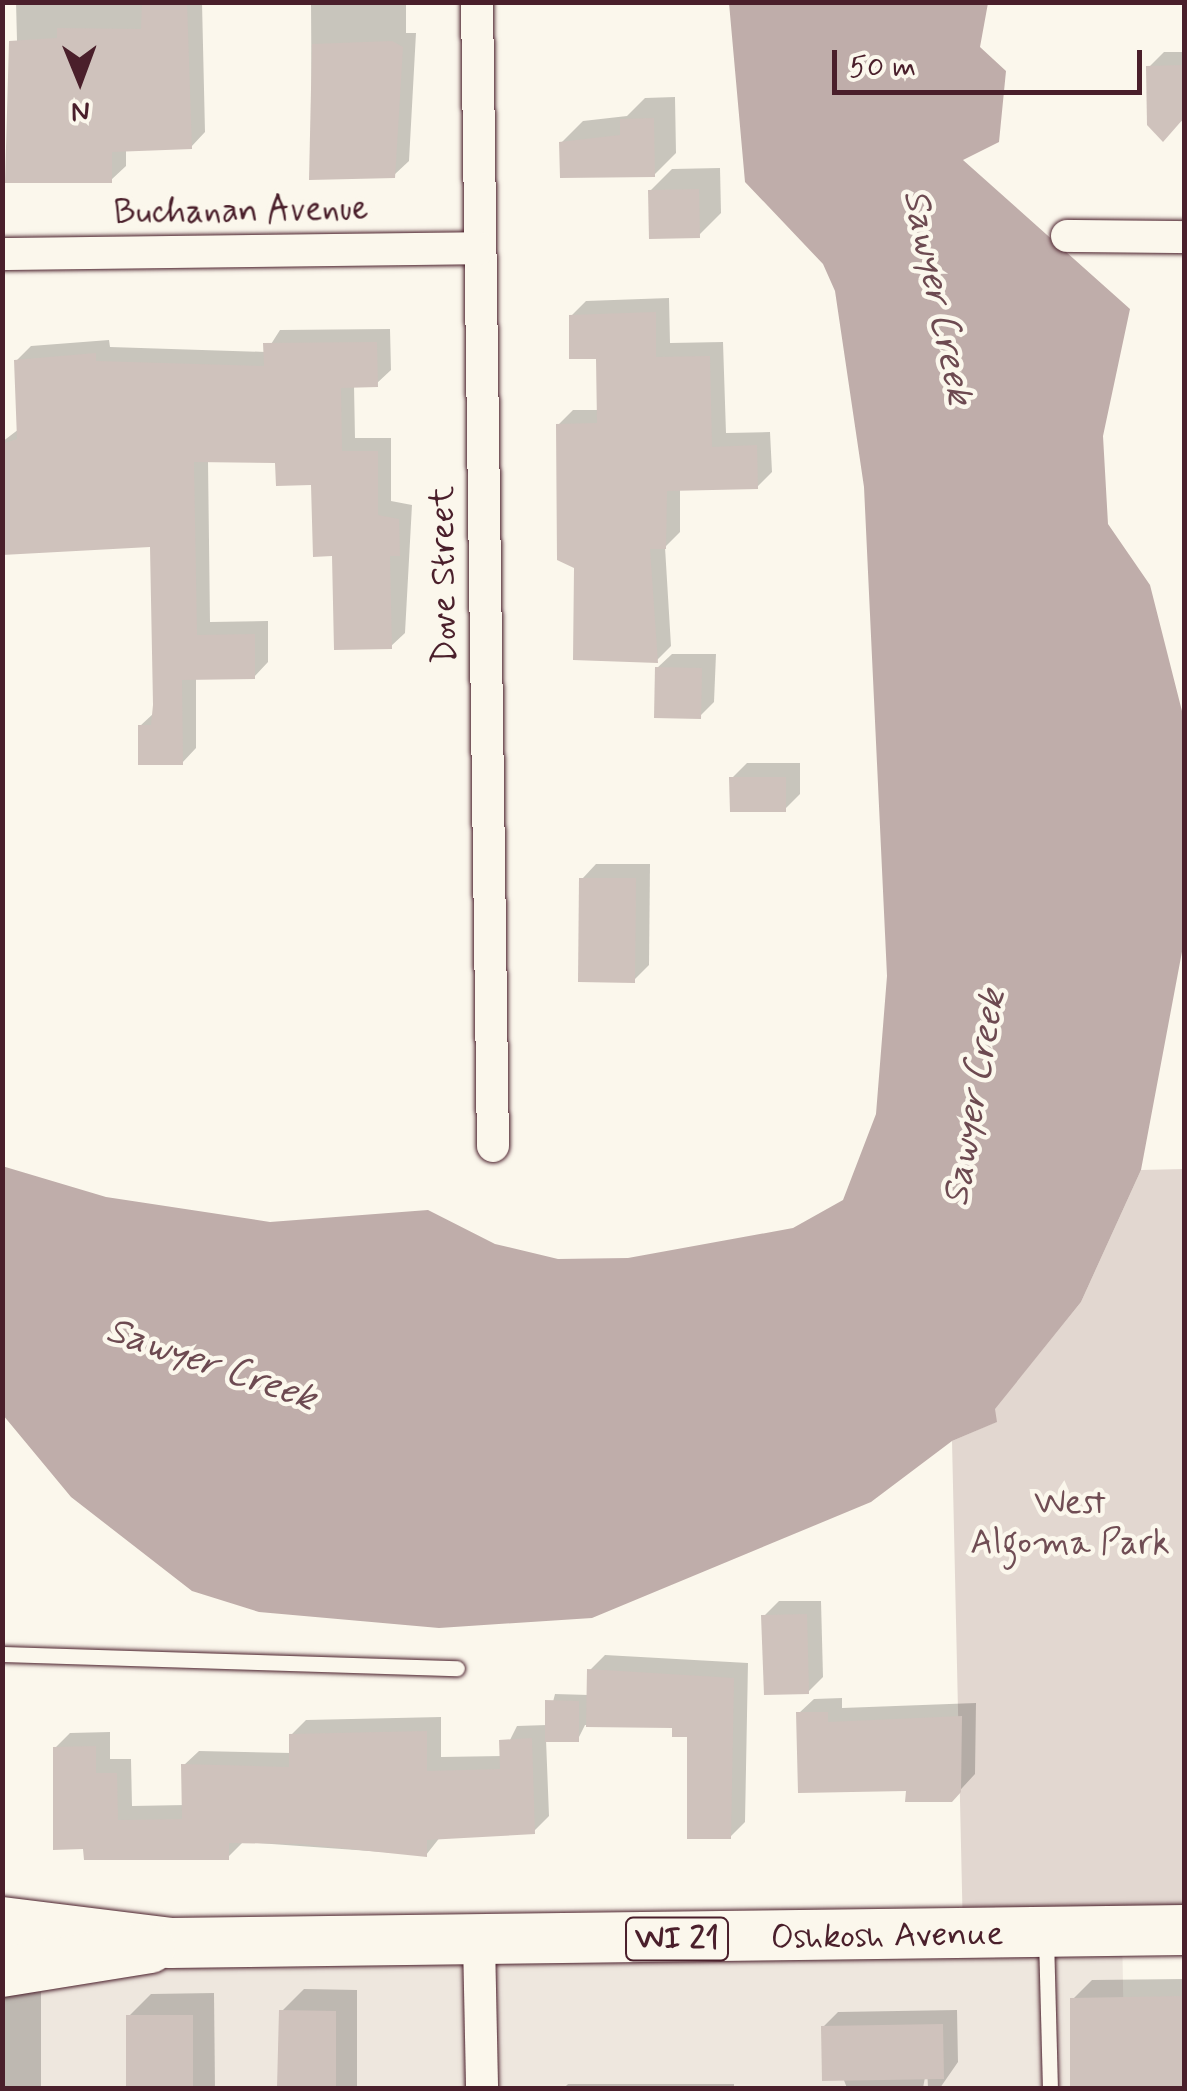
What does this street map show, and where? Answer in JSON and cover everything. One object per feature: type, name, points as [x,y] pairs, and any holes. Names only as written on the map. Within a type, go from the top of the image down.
[{"type":"main road","name":"Oshkosh Avenue","points":[[2,1922],[170,1943],[1184,1930]]},
{"type":"main road","name":"Oshkosh Avenue","points":[[2,1972],[50,1972],[170,1943]]},
{"type":"street","name":"Dove Street","points":[[477,2],[493,1146]]},
{"type":"street","points":[[1068,236],[1184,237]]},
{"type":"street","name":"Buchanan Avenue","points":[[2,254],[480,248]]},
{"type":"street","points":[[479,1941],[482,2088]]},
{"type":"lane","points":[[2,1654],[457,1668]]},
{"type":"lane","points":[[1046,1933],[1050,2088]]},
{"type":"shaded area","points":[[1122,1931],[1125,2088],[3,2088],[2,1972]]},
{"type":"green space","name":"West Algoma Park","points":[[1184,1169],[1184,1930],[963,1935],[952,1441],[996,1422],[994,1409],[1081,1302],[1141,1170]]},
{"type":"water","name":"Sawyer Creek","points":[[729,3],[988,3],[980,47],[1006,71],[999,142],[963,160],[1130,309],[1103,436],[1108,524],[1150,585],[1184,719],[1184,941],[1141,1170],[1081,1302],[995,1409],[997,1422],[952,1441],[871,1502],[592,1618],[439,1628],[259,1612],[192,1591],[71,1497],[3,1415],[2,1166],[106,1197],[270,1222],[428,1210],[495,1244],[558,1259],[628,1258],[793,1228],[843,1200],[876,1114],[887,976],[864,487],[835,291],[823,264],[745,182]]},
{"type":"building","points":[[142,2],[187,2],[192,149],[112,152],[112,183],[5,183],[9,41],[57,38],[57,28],[141,29]]},
{"type":"building","points":[[392,41],[403,47],[395,178],[309,180],[312,44]]},
{"type":"building","points":[[1184,65],[1184,118],[1163,142],[1147,125],[1146,66]]},
{"type":"building","points":[[654,118],[655,177],[560,178],[559,142],[620,135],[620,119]]},
{"type":"building","points":[[699,189],[700,238],[649,239],[648,190]]},
{"type":"building","points":[[656,312],[656,357],[710,356],[712,447],[757,445],[758,489],[667,491],[666,549],[650,549],[658,663],[573,660],[574,568],[557,560],[556,424],[597,423],[596,359],[569,359],[569,315]]},
{"type":"building","points":[[377,342],[378,387],[341,388],[342,451],[378,451],[378,515],[399,519],[400,556],[390,556],[392,649],[334,650],[332,556],[313,557],[311,485],[276,486],[275,463],[194,462],[197,635],[255,634],[255,679],[182,680],[183,765],[138,765],[138,725],[151,725],[153,705],[150,547],[2,555],[2,444],[17,439],[14,360],[96,353],[96,361],[264,366],[263,343]]},
{"type":"building","points":[[655,667],[702,668],[701,719],[654,718]]},
{"type":"building","points":[[729,777],[786,777],[786,812],[730,812]]},
{"type":"building","points":[[579,878],[636,878],[635,983],[578,982]]},
{"type":"building","points":[[807,1614],[809,1694],[764,1695],[761,1615]]},
{"type":"building","points":[[587,1669],[734,1678],[731,1839],[687,1839],[687,1737],[672,1737],[672,1728],[586,1727]]},
{"type":"building","points":[[545,1700],[579,1701],[579,1742],[545,1742]]},
{"type":"building","points":[[796,1712],[828,1712],[828,1722],[962,1716],[961,1792],[952,1802],[905,1802],[906,1791],[798,1793]]},
{"type":"building","points":[[427,1731],[427,1771],[500,1769],[499,1740],[532,1738],[535,1834],[427,1840],[427,1857],[301,1844],[229,1843],[229,1860],[84,1860],[83,1849],[53,1850],[53,1747],[96,1746],[96,1773],[117,1773],[118,1820],[182,1819],[181,1764],[289,1767],[289,1734]]},
{"type":"building","points":[[1184,1996],[1184,2088],[1070,2088],[1070,1998]]},
{"type":"building","points":[[279,2010],[336,2011],[336,2088],[277,2088]]},
{"type":"building","points":[[126,2015],[193,2015],[193,2088],[126,2088]]},
{"type":"building","points":[[943,2024],[944,2079],[822,2081],[821,2026]]}]
